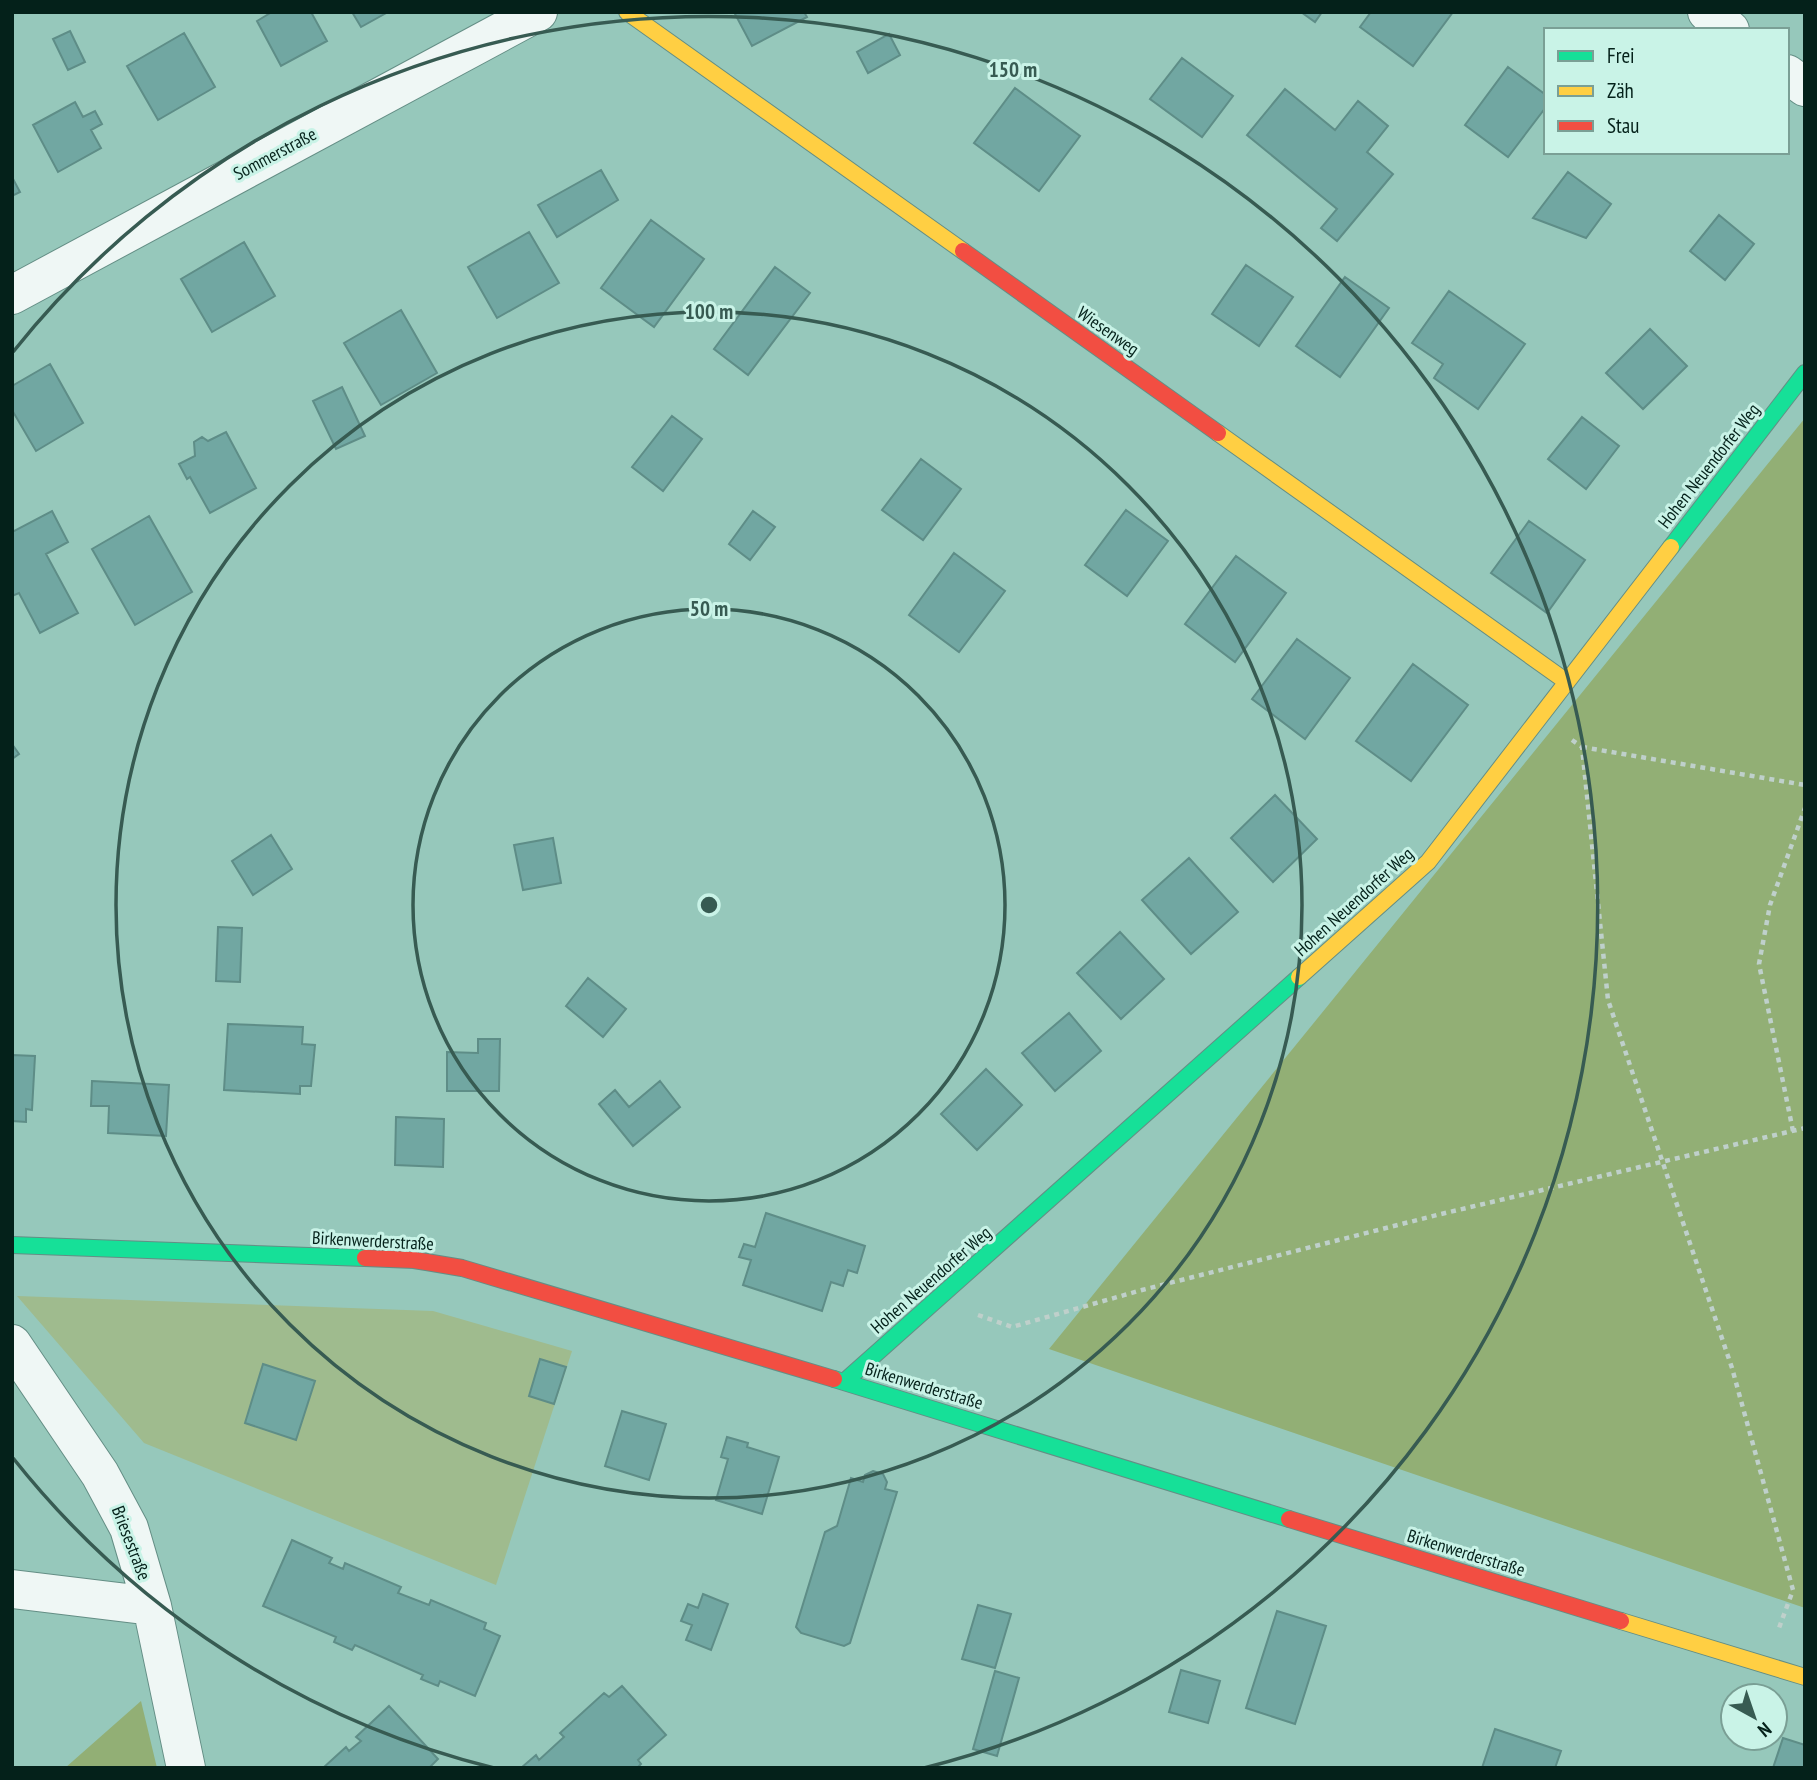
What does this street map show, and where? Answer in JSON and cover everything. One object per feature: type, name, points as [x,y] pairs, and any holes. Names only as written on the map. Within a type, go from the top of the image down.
[{"type":"street","name":"Sommerstraße","points":[[12,295],[538,12]]},
{"type":"street","name":"Wiesenweg","points":[[626,12],[1567,682]]},
{"type":"street","points":[[1707,12],[1727,28]]},
{"type":"street","points":[[1789,76],[1805,88]]},
{"type":"street","name":"Hohen Neuendorfer Weg","points":[[844,1382],[1429,862],[1805,373]]},
{"type":"street","name":"Birkenwerderstraße","points":[[12,1245],[386,1259],[438,1263],[462,1268],[1805,1676]]},
{"type":"street","name":"Briesestraße","points":[[12,1344],[81,1445],[117,1504],[138,1555],[152,1606],[186,1768]]},
{"type":"street","points":[[12,1589],[152,1606]]},
{"type":"path","points":[[1540,717],[1583,747],[1805,785]]},
{"type":"path","points":[[1583,747],[1608,1000],[1731,1368],[1793,1590],[1765,1664]]},
{"type":"path","points":[[1793,1131],[1759,964],[1770,905],[1805,808]]},
{"type":"path","points":[[937,1301],[1012,1327],[1142,1290],[1428,1217],[1805,1128]]},
{"type":"green space","points":[[1805,418],[1805,1608],[1049,1349]]},
{"type":"green space","points":[[17,1296],[433,1311],[572,1351],[496,1585],[144,1443]]},
{"type":"green space","points":[[141,1701],[157,1768],[65,1768]]},
{"type":"building","points":[[272,12],[311,12],[327,41],[281,66],[257,21]]},
{"type":"building","points":[[352,12],[388,12],[361,27]]},
{"type":"building","points":[[734,12],[804,12],[807,17],[752,46]]},
{"type":"building","points":[[1301,12],[1322,12],[1315,22]]},
{"type":"building","points":[[1371,12],[1453,12],[1413,66],[1360,27]]},
{"type":"building","points":[[70,31],[85,62],[68,70],[53,39]]},
{"type":"building","points":[[184,33],[215,87],[158,120],[127,66]]},
{"type":"building","points":[[889,34],[900,55],[868,73],[857,52]]},
{"type":"building","points":[[1182,58],[1233,96],[1202,137],[1150,99]]},
{"type":"building","points":[[1508,67],[1544,94],[1544,110],[1508,157],[1465,125]]},
{"type":"building","points":[[1015,88],[1080,136],[1039,191],[974,143]]},
{"type":"building","points":[[1285,89],[1335,130],[1358,101],[1388,126],[1367,152],[1393,174],[1337,241],[1321,228],[1337,209],[1247,135]]},
{"type":"building","points":[[75,102],[83,117],[95,111],[102,124],[91,130],[101,148],[58,172],[33,125]]},
{"type":"building","points":[[601,170],[618,200],[557,237],[538,205]]},
{"type":"building","points":[[1568,172],[1611,204],[1586,238],[1533,218]]},
{"type":"building","points":[[12,177],[20,192],[12,196]]},
{"type":"building","points":[[1719,215],[1754,244],[1725,280],[1690,251]]},
{"type":"building","points":[[651,220],[704,259],[654,327],[601,288]]},
{"type":"building","points":[[529,232],[559,283],[497,318],[468,267]]},
{"type":"building","points":[[244,242],[275,296],[212,332],[181,279]]},
{"type":"building","points":[[1246,265],[1293,297],[1259,346],[1212,314]]},
{"type":"building","points":[[775,267],[810,293],[748,375],[714,349]]},
{"type":"building","points":[[1345,277],[1389,308],[1340,377],[1296,346]]},
{"type":"building","points":[[1449,291],[1525,344],[1478,409],[1434,378],[1443,364],[1412,343]]},
{"type":"building","points":[[401,310],[437,373],[381,405],[344,343]]},
{"type":"building","points":[[1650,329],[1687,366],[1643,409],[1606,373]]},
{"type":"building","points":[[50,364],[83,423],[36,451],[12,410],[12,386]]},
{"type":"building","points":[[342,387],[365,436],[336,449],[313,401]]},
{"type":"building","points":[[672,416],[702,439],[663,491],[632,467]]},
{"type":"building","points":[[1582,417],[1619,446],[1586,489],[1548,459]]},
{"type":"building","points":[[226,432],[256,488],[210,513],[190,477],[187,479],[179,464],[195,456],[194,442],[202,437],[208,441]]},
{"type":"building","points":[[921,459],[961,489],[923,540],[882,510]]},
{"type":"building","points":[[1126,510],[1168,541],[1127,596],[1085,565]]},
{"type":"building","points":[[52,511],[68,542],[46,554],[78,613],[40,633],[19,593],[12,596],[12,532]]},
{"type":"building","points":[[753,511],[775,527],[750,560],[729,544]]},
{"type":"building","points":[[149,516],[192,592],[135,625],[92,549]]},
{"type":"building","points":[[1529,521],[1585,560],[1547,613],[1491,573]]},
{"type":"building","points":[[954,553],[1005,591],[959,652],[909,615]]},
{"type":"building","points":[[1236,556],[1286,593],[1235,662],[1185,624]]},
{"type":"building","points":[[1297,639],[1350,678],[1305,739],[1252,699]]},
{"type":"building","points":[[1413,664],[1468,705],[1411,781],[1356,741]]},
{"type":"building","points":[[12,744],[19,754],[12,759]]},
{"type":"building","points":[[1275,795],[1317,839],[1273,882],[1231,838]]},
{"type":"building","points":[[271,835],[292,869],[253,895],[232,861]]},
{"type":"building","points":[[553,838],[561,883],[523,890],[514,845]]},
{"type":"building","points":[[1189,858],[1238,912],[1191,954],[1142,900]]},
{"type":"building","points":[[218,927],[242,928],[240,982],[216,981]]},
{"type":"building","points":[[1120,932],[1164,979],[1121,1019],[1077,973]]},
{"type":"building","points":[[588,978],[626,1009],[603,1037],[566,1006]]},
{"type":"building","points":[[1069,1013],[1101,1051],[1055,1091],[1022,1053]]},
{"type":"building","points":[[228,1024],[303,1027],[302,1044],[315,1045],[311,1086],[300,1086],[300,1094],[224,1090]]},
{"type":"building","points":[[478,1039],[500,1039],[499,1091],[447,1091],[447,1052],[478,1053]]},
{"type":"building","points":[[12,1055],[35,1056],[32,1110],[26,1109],[26,1122],[12,1121]]},
{"type":"building","points":[[986,1069],[1022,1105],[977,1150],[941,1114]]},
{"type":"building","points":[[92,1081],[169,1085],[166,1136],[108,1133],[109,1106],[91,1106]]},
{"type":"building","points":[[660,1081],[680,1107],[633,1146],[599,1104],[615,1090],[629,1107]]},
{"type":"building","points":[[396,1117],[444,1119],[443,1167],[395,1165]]},
{"type":"building","points":[[766,1213],[865,1246],[857,1273],[848,1270],[843,1286],[831,1282],[822,1311],[743,1285],[751,1260],[739,1257],[744,1244],[755,1247]]},
{"type":"building","points":[[540,1359],[566,1367],[554,1404],[529,1396]]},
{"type":"building","points":[[263,1364],[315,1381],[296,1440],[245,1423]]},
{"type":"building","points":[[622,1411],[666,1424],[649,1480],[605,1466]]},
{"type":"building","points":[[727,1437],[748,1443],[747,1447],[779,1457],[762,1514],[716,1500],[728,1459],[721,1457]]},
{"type":"building","points":[[873,1471],[883,1474],[887,1482],[885,1489],[897,1492],[850,1643],[844,1646],[801,1633],[796,1627],[825,1532],[837,1526],[851,1478],[863,1482],[865,1475]]},
{"type":"building","points":[[292,1540],[332,1558],[329,1563],[343,1569],[345,1563],[401,1587],[398,1593],[429,1605],[431,1600],[486,1623],[484,1629],[500,1636],[475,1696],[440,1681],[438,1686],[421,1679],[423,1675],[355,1645],[352,1650],[334,1642],[336,1637],[263,1606]]},
{"type":"building","points":[[703,1594],[728,1604],[711,1650],[686,1640],[692,1625],[681,1621],[688,1604],[698,1608]]},
{"type":"building","points":[[978,1605],[1011,1614],[995,1668],[962,1659]]},
{"type":"building","points":[[1277,1611],[1326,1626],[1295,1724],[1246,1708]]},
{"type":"building","points":[[1181,1670],[1220,1681],[1208,1723],[1169,1712]]},
{"type":"building","points":[[995,1671],[1019,1678],[997,1756],[973,1749]]},
{"type":"building","points":[[622,1686],[666,1735],[638,1760],[641,1764],[637,1768],[521,1768],[536,1755],[539,1760],[564,1737],[560,1733],[604,1693],[609,1697]]},
{"type":"building","points":[[389,1706],[438,1759],[429,1768],[323,1768],[346,1747],[349,1751],[361,1741],[356,1737]]},
{"type":"building","points":[[1495,1729],[1561,1751],[1555,1768],[1482,1768]]},
{"type":"building","points":[[1789,1740],[1805,1745],[1805,1768],[1773,1768],[1778,1752],[1789,1752]]},
{"type":"traffic: fast","points":[[1671,547],[1805,373]]},
{"type":"traffic: fast","points":[[844,1382],[1299,977]]},
{"type":"traffic: fast","points":[[12,1245],[365,1258]]},
{"type":"traffic: fast","points":[[834,1379],[1289,1519]]},
{"type":"traffic: slow","points":[[627,12],[963,251]]},
{"type":"traffic: slow","points":[[1218,433],[1567,682]]},
{"type":"traffic: slow","points":[[1299,977],[1428,862],[1671,547]]},
{"type":"traffic: slow","points":[[1621,1621],[1805,1677]]},
{"type":"traffic: jam","points":[[963,251],[1218,433]]},
{"type":"traffic: jam","points":[[365,1258],[414,1260],[462,1268],[834,1379]]},
{"type":"traffic: jam","points":[[1289,1519],[1621,1621]]}]
